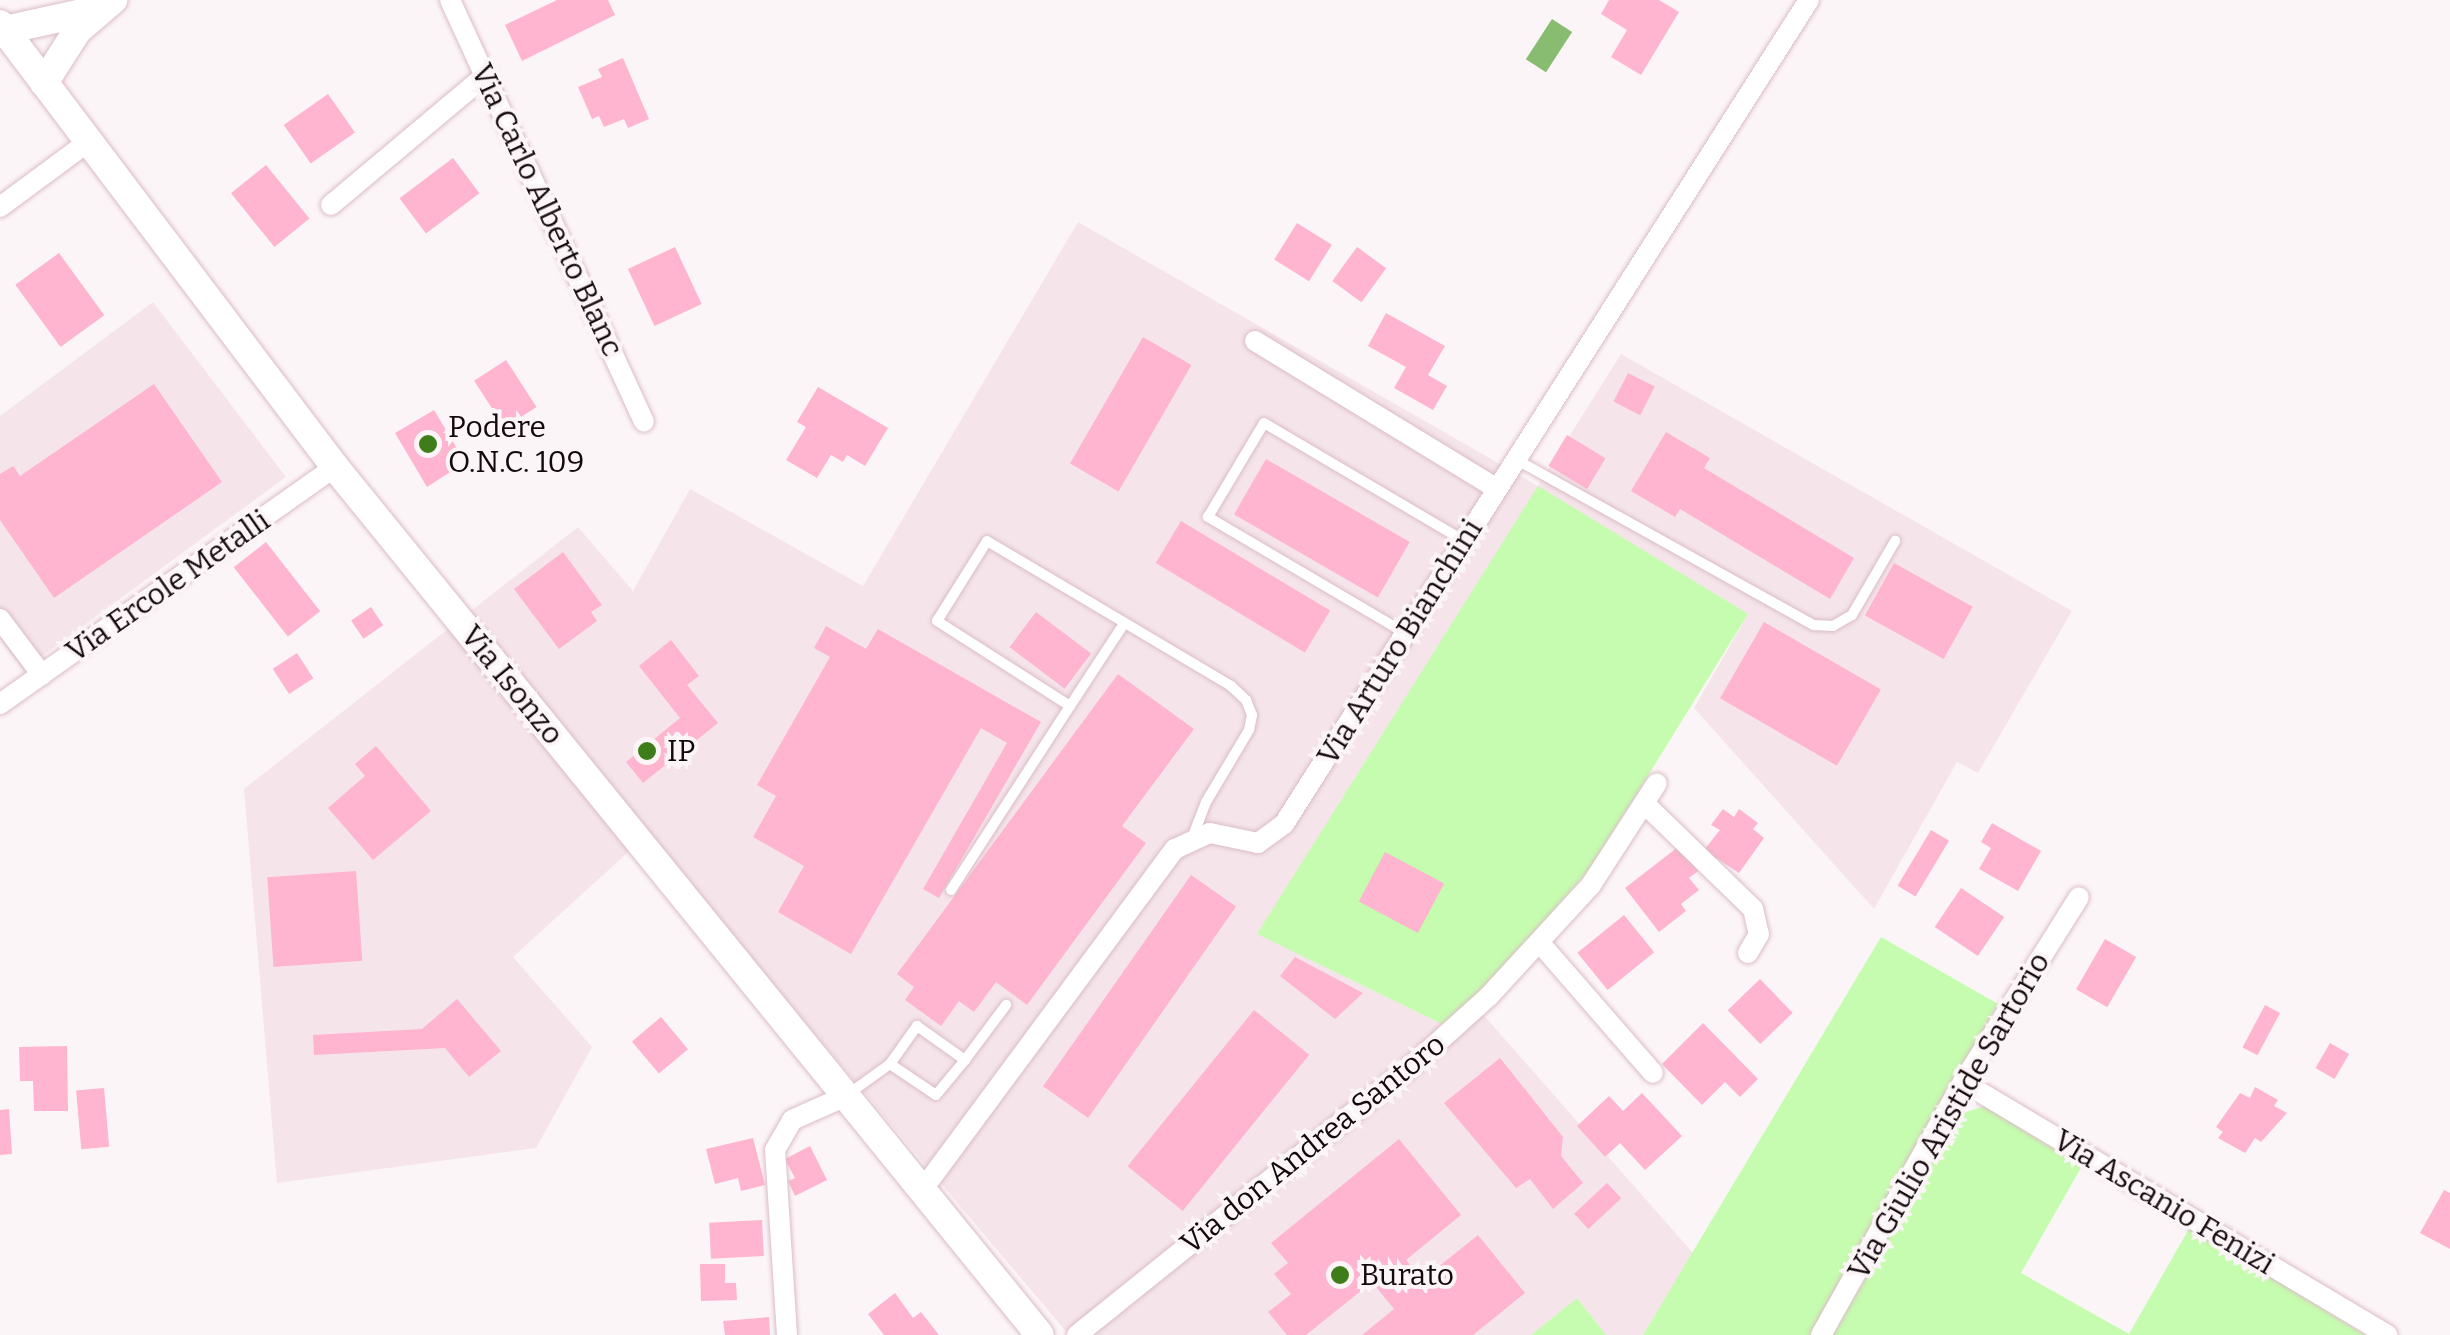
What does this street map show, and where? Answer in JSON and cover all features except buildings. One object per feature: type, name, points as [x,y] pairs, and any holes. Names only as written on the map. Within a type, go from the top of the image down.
[{"type":"main road","points":[[2,27],[105,5]]},
{"type":"main road","points":[[44,82],[66,44],[105,5]]},
{"type":"main road","name":"Via Isonzo","points":[[2,27],[335,467],[1040,1335]]},
{"type":"street","name":"Via Carlo Alberto Blanc","points":[[450,0],[644,421]]},
{"type":"street","name":"Via Arturo Bianchini","points":[[1192,838],[1210,833],[1258,844],[1279,830],[1809,0]]},
{"type":"street","points":[[331,206],[486,75]]},
{"type":"street","points":[[0,208],[88,142]]},
{"type":"street","points":[[1255,341],[1497,489]]},
{"type":"street","name":"Via Ercole Metalli","points":[[0,704],[335,467]]},
{"type":"street","points":[[0,619],[42,675]]},
{"type":"street","name":"Via don Andrea Santoro","points":[[1077,1335],[1441,1040],[1540,943],[1591,885],[1658,782]]},
{"type":"street","points":[[1645,804],[1753,909],[1760,934],[1748,953]]},
{"type":"street","points":[[923,1189],[1167,859],[1192,838]]},
{"type":"street","name":"Via Giulio Aristide Sartorio","points":[[1821,1335],[1963,1082],[2079,897]]},
{"type":"street","points":[[1540,943],[1653,1073]]},
{"type":"street","name":"Via Ascanio Fenizi","points":[[1963,1082],[2378,1331]]},
{"type":"street","points":[[787,1335],[775,1150],[792,1120],[846,1096]]},
{"type":"lane","points":[[1406,633],[1208,516],[1264,424],[1464,541]]},
{"type":"lane","points":[[1516,460],[1814,625],[1833,626],[1852,615],[1895,542]]},
{"type":"lane","points":[[1070,706],[937,621],[986,541],[1231,686],[1250,708],[1250,730],[1206,802],[1192,838]]},
{"type":"lane","points":[[951,890],[1123,625]]},
{"type":"lane","points":[[890,1064],[936,1095],[1006,1005]]},
{"type":"lane","points":[[846,1096],[890,1064],[917,1026],[965,1060]]},
{"type":"shaded area","points":[[1552,19],[1572,32],[1546,72],[1526,59]]},
{"type":"shaded area","points":[[1078,222],[1538,486],[1621,354],[2072,611],[1978,773],[1957,762],[1874,909],[1694,708],[1748,614],[1258,933],[1446,1026],[1473,1003],[1693,1253],[1643,1335],[1606,1335],[1577,1298],[1531,1335],[1069,1335],[647,835],[513,957],[592,1047],[536,1148],[277,1183],[244,789],[578,527],[633,591],[690,489],[863,586]]},
{"type":"shaded area","points":[[153,302],[286,477],[23,670],[0,639],[0,416]]},
{"type":"shaded area","points":[[1538,486],[1748,614],[1592,866],[1473,1003],[1446,1026],[1257,934]]},
{"type":"shaded area","points":[[1881,937],[1998,1004],[1813,1335],[1643,1335]]},
{"type":"shaded area","points":[[1984,1106],[2082,1166],[2021,1273],[2129,1334],[2190,1227],[2365,1335],[1833,1335],[1958,1115]]},
{"type":"shaded area","points":[[1577,1298],[1606,1335],[1531,1335]]},
{"type":"place","name":"Podere O.N.C. 109","points":[[428,444]]},
{"type":"place","name":"IP","points":[[647,751]]},
{"type":"place","name":"Burato","points":[[1340,1275]]}]
